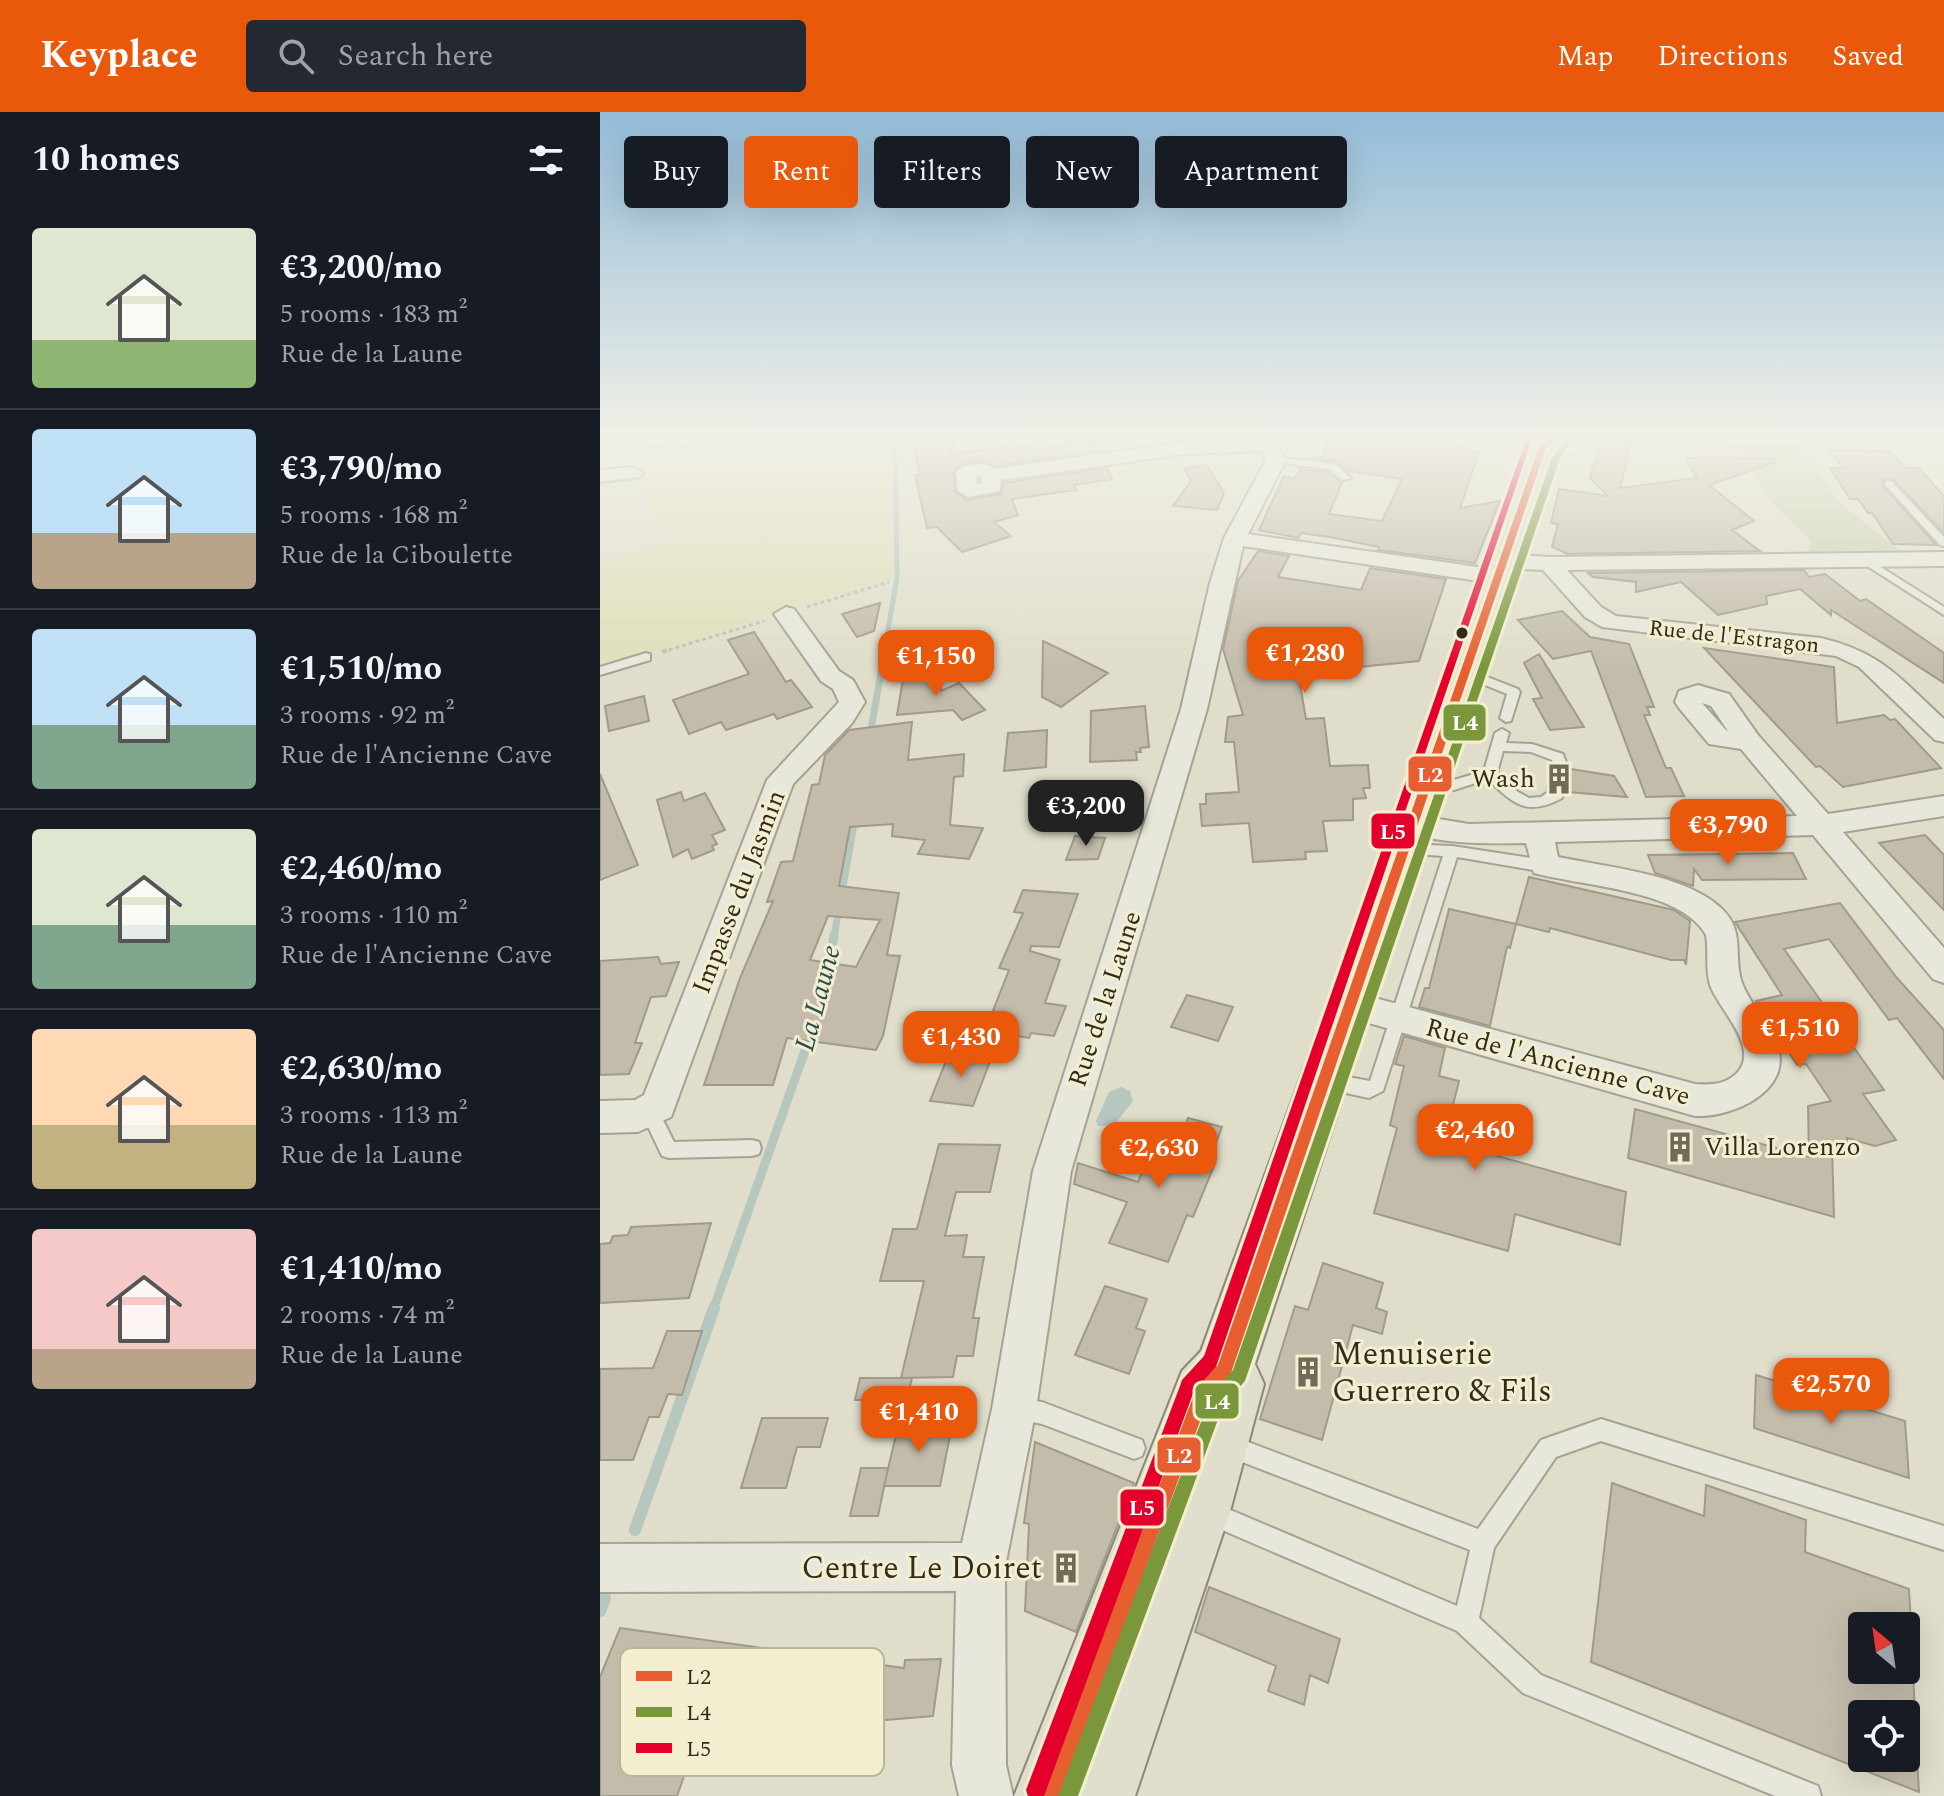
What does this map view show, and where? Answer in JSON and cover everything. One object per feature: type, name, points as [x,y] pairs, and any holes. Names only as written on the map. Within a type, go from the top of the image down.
[{"type":"main road","points":[[1051,1796],[1180,1468],[1234,1384],[1224,1370],[1349,1004],[1424,842],[1429,781],[1521,513]]},
{"type":"main road","points":[[1098,1796],[1180,1468]]},
{"type":"street","name":"Rue de la Laune","points":[[986,1796],[979,1765],[981,1567],[1014,1409],[1052,1171],[1194,709],[1221,583],[1246,513]]},
{"type":"street","points":[[1235,538],[1502,569],[1944,559]]},
{"type":"street","name":"Rue de l'Estragon","points":[[1554,570],[1593,612],[1610,622],[1821,645],[1857,656],[1944,734]]},
{"type":"street","name":"Impasse du Jasmin","points":[[650,1112],[658,1106],[781,780],[843,717],[852,702],[844,685],[830,676],[786,614]]},
{"type":"street","points":[[1749,741],[1944,970]]},
{"type":"street","points":[[1424,842],[1469,834],[1539,831],[1821,825],[1944,806]]},
{"type":"street","points":[[1539,831],[1544,865]]},
{"type":"street","name":"Rue de l'Ancienne Cave","points":[[1349,1004],[1695,1100],[1714,1102],[1736,1096],[1757,1076],[1763,1053],[1755,1029],[1731,998],[1724,979],[1726,944],[1718,924],[1701,909],[1676,896],[1544,865]]},
{"type":"street","points":[[600,1117],[650,1112]]},
{"type":"street","points":[[600,1568],[981,1567]]},
{"type":"lane","points":[[1916,513],[1944,543]]},
{"type":"lane","points":[[1865,560],[1944,612]]},
{"type":"lane","points":[[600,671],[646,657]]},
{"type":"lane","points":[[1467,673],[1514,692],[1490,774]]},
{"type":"lane","points":[[1502,733],[1558,757],[1561,768]]},
{"type":"lane","points":[[1429,781],[1454,785],[1490,774]]},
{"type":"lane","points":[[1490,774],[1528,804],[1541,805],[1558,790]]},
{"type":"lane","points":[[1424,842],[1544,865]]},
{"type":"lane","points":[[1324,1080],[1357,1088],[1377,1086],[1440,888],[1424,842]]},
{"type":"lane","points":[[650,1112],[669,1150],[752,1148]]},
{"type":"lane","points":[[1014,1409],[1042,1413],[1180,1468],[1466,1622],[1532,1684],[1808,1796]]},
{"type":"lane","points":[[1466,1622],[1483,1543],[1549,1448],[1601,1430],[1944,1538]]},
{"type":"lane","points":[[1180,1468],[1483,1543]]},
{"type":"path","points":[[646,657],[889,582]]},
{"type":"green space","points":[[657,513],[890,513],[893,578],[600,668],[600,561],[676,543]]},
{"type":"green space","points":[[1782,513],[1852,513],[1901,551],[1808,552],[1811,541]]},
{"type":"shaded area","points":[[1121,1087],[1130,1091],[1133,1101],[1114,1125],[1098,1126],[1096,1121],[1109,1092]]},
{"type":"building","points":[[924,513],[1018,515],[994,522],[1011,536],[962,552],[937,527],[927,528]]},
{"type":"building","points":[[1267,513],[1330,513],[1382,521],[1386,513],[1495,513],[1475,563],[1378,550],[1379,547],[1330,537],[1301,533],[1298,538],[1259,530]]},
{"type":"building","points":[[1553,513],[1743,513],[1754,521],[1732,530],[1760,551],[1568,554],[1552,547],[1558,524],[1551,523]]},
{"type":"building","points":[[1868,513],[1907,513],[1936,545],[1893,544],[1872,513]]},
{"type":"building","points":[[1925,513],[1944,513],[1944,533]]},
{"type":"building","points":[[1258,551],[1289,556],[1278,577],[1361,590],[1370,568],[1446,579],[1419,661],[1298,673],[1306,719],[1324,718],[1330,766],[1368,765],[1370,788],[1363,788],[1366,798],[1353,799],[1353,820],[1323,821],[1327,851],[1305,852],[1306,859],[1253,862],[1249,823],[1202,826],[1200,804],[1206,804],[1206,794],[1239,792],[1234,742],[1225,742],[1228,717],[1243,715],[1223,649],[1238,581]]},
{"type":"building","points":[[1804,570],[1809,577],[1825,574],[1860,601],[1866,599],[1944,653],[1944,683],[1831,610],[1831,615],[1800,589],[1766,596],[1767,604],[1718,615],[1681,582],[1636,592],[1636,582],[1593,577],[1588,573]]},
{"type":"building","points":[[880,603],[874,631],[857,637],[842,614]]},
{"type":"building","points":[[1562,611],[1590,637],[1629,644],[1654,707],[1647,707],[1650,715],[1644,715],[1666,768],[1671,768],[1684,796],[1646,797],[1591,651],[1553,659],[1518,620]]},
{"type":"building","points":[[754,632],[786,682],[791,680],[812,707],[777,719],[774,714],[726,730],[721,722],[689,734],[673,700],[749,674],[728,640]]},
{"type":"building","points":[[1043,641],[1108,673],[1061,707],[1042,697]]},
{"type":"building","points":[[1704,648],[1834,667],[1837,723],[1884,715],[1890,720],[1895,719],[1941,768],[1843,787],[1820,766],[1816,767]]},
{"type":"building","points":[[1539,654],[1584,727],[1550,730],[1533,699],[1542,698],[1524,663]]},
{"type":"building","points":[[942,676],[941,691],[959,683],[985,710],[962,720],[953,710],[897,715],[903,679]]},
{"type":"building","points":[[644,696],[649,721],[609,731],[605,706]]},
{"type":"building","points":[[1145,706],[1149,747],[1136,752],[1137,760],[1090,762],[1091,711]]},
{"type":"building","points":[[912,722],[908,760],[964,754],[963,776],[954,777],[950,825],[983,828],[969,859],[918,854],[925,840],[892,836],[893,824],[850,827],[839,886],[899,893],[887,955],[900,956],[883,1036],[876,1050],[787,1038],[773,1085],[704,1085],[740,978],[773,901],[767,902],[781,862],[793,861],[812,785],[819,784],[825,755],[849,730]],"holes":[[[828,916],[880,920],[856,967],[810,960]]]},
{"type":"building","points":[[1047,730],[1046,767],[1004,771],[1008,733]]},
{"type":"building","points":[[1550,766],[1560,775],[1571,769],[1614,776],[1627,797],[1568,792],[1558,782],[1547,788]]},
{"type":"building","points":[[600,774],[638,865],[600,880]]},
{"type":"building","points":[[681,792],[684,801],[705,793],[725,830],[712,835],[717,844],[712,846],[714,850],[692,859],[688,849],[673,857],[657,800]]},
{"type":"building","points":[[1100,797],[1135,800],[1126,827],[1089,824]]},
{"type":"building","points":[[1925,835],[1944,855],[1944,910],[1879,843]]},
{"type":"building","points":[[1075,836],[1105,838],[1098,859],[1066,860]]},
{"type":"building","points":[[1793,853],[1806,879],[1702,880],[1694,869],[1693,886],[1655,873],[1648,855]]},
{"type":"building","points":[[1529,877],[1674,910],[1690,921],[1686,965],[1684,960],[1671,960],[1550,928],[1549,932],[1516,924]]},
{"type":"building","points":[[1023,890],[1078,894],[1059,947],[1031,946],[1030,951],[1060,960],[1045,1003],[1066,1006],[1054,1036],[1031,1033],[1029,1038],[985,1031],[1009,970],[999,968],[1023,913],[1014,912]]},
{"type":"building","points":[[1840,903],[1897,978],[1944,1030],[1944,1079],[1897,1018],[1889,1020],[1829,939],[1784,949],[1884,1090],[1863,1094],[1896,1140],[1875,1146],[1847,1138],[1847,1151],[1832,1147],[1834,1217],[1628,1158],[1635,1109],[1809,1157],[1808,1106],[1831,1101],[1806,1064],[1797,1065],[1756,1001],[1782,995],[1735,922]]},
{"type":"building","points":[[1449,909],[1516,924],[1510,948],[1507,947],[1490,1026],[1419,1007],[1425,988],[1429,988]]},
{"type":"building","points":[[658,957],[661,964],[679,962],[666,996],[651,997],[635,1043],[642,1043],[629,1074],[600,1075],[600,961]]},
{"type":"building","points":[[1187,995],[1233,1007],[1218,1041],[1171,1027]]},
{"type":"building","points":[[1404,1036],[1445,1048],[1439,1076],[1459,1081],[1444,1141],[1626,1192],[1620,1245],[1515,1214],[1508,1251],[1374,1213],[1397,1128],[1390,1125],[1404,1066],[1395,1064]]},
{"type":"building","points":[[950,1051],[992,1056],[973,1106],[930,1101]]},
{"type":"building","points":[[1188,1118],[1222,1127],[1208,1164],[1214,1166],[1193,1217],[1187,1215],[1168,1262],[1109,1243],[1127,1202],[1074,1184],[1078,1163],[1138,1182],[1160,1130],[1182,1136]]},
{"type":"building","points":[[939,1144],[1000,1145],[990,1192],[956,1192],[945,1236],[967,1235],[963,1257],[984,1257],[973,1318],[979,1318],[973,1356],[957,1356],[953,1377],[901,1378],[924,1281],[880,1281],[893,1229],[917,1229]]},
{"type":"building","points":[[711,1223],[689,1298],[600,1303],[600,1244],[610,1243],[613,1236],[628,1235],[631,1227]]},
{"type":"building","name":"Menuiserie Guerrero & Fils","points":[[1323,1263],[1383,1283],[1376,1308],[1387,1312],[1382,1334],[1353,1325],[1322,1440],[1260,1419],[1295,1306],[1308,1310]]},
{"type":"building","points":[[1105,1286],[1147,1299],[1136,1328],[1145,1331],[1129,1374],[1075,1355]]},
{"type":"building","points":[[667,1331],[702,1331],[682,1395],[668,1394],[659,1417],[649,1417],[633,1460],[600,1460],[600,1369],[653,1368]]},
{"type":"building","points":[[1756,1375],[1905,1421],[1909,1478],[1754,1428]]},
{"type":"building","points":[[860,1378],[912,1378],[907,1400],[855,1400]]},
{"type":"building","points":[[762,1418],[828,1418],[820,1447],[797,1447],[786,1488],[741,1488]]},
{"type":"building","points":[[953,1421],[940,1486],[884,1486],[899,1422]]},
{"type":"building","name":"Centre Le Doiret","points":[[1035,1442],[1134,1483],[1076,1632],[1025,1611],[1029,1524],[1024,1523]]},
{"type":"building","points":[[861,1468],[888,1468],[878,1516],[850,1516]]},
{"type":"building","points":[[1612,1483],[1704,1516],[1706,1485],[1806,1520],[1805,1552],[1909,1589],[1910,1612],[1848,1612],[1848,1684],[1914,1684],[1914,1700],[1848,1700],[1848,1764],[1591,1662]]},
{"type":"building","points":[[1209,1587],[1340,1639],[1328,1683],[1310,1675],[1304,1705],[1268,1691],[1276,1666],[1195,1632]]},
{"type":"building","points":[[620,1628],[762,1648],[620,1648],[620,1776],[684,1776],[677,1796],[600,1796],[600,1677]]},
{"type":"building","points":[[941,1659],[933,1716],[886,1720],[884,1665],[904,1668],[905,1660]]},
{"type":"building","points":[[1869,1772],[1918,1772],[1919,1792]]},
{"type":"waterway","name":"La Laune","points":[[884,652],[897,578],[896,513]]},
{"type":"waterway","name":"La Laune","points":[[870,735],[885,650]]},
{"type":"waterway","name":"La Laune","points":[[834,937],[855,819]]},
{"type":"waterway","name":"La Laune","points":[[828,971],[834,935]]},
{"type":"waterway","name":"La Laune","points":[[713,1310],[812,1031]]},
{"type":"waterway","name":"La Laune","points":[[635,1530],[714,1308]]},
{"type":"waterway","name":"La Laune","points":[[600,1611],[605,1598]]},
{"type":"transit line","name":"L5","points":[[1036,1790],[1188,1386],[1210,1361],[1504,513]]},
{"type":"transit line","name":"L2","points":[[1051,1796],[1203,1392],[1224,1370],[1520,513]]},
{"type":"transit line","name":"L4","points":[[1068,1796],[1217,1401],[1239,1375],[1537,513]]},
{"type":"place","name":"Wash","points":[[1559,779]]},
{"type":"place","name":"Villa Lorenzo","points":[[1680,1147]]},
{"type":"place","name":"Menuiserie Guerrero & Fils","points":[[1308,1372]]},
{"type":"place","name":"Centre Le Doiret","points":[[1066,1568]]}]
